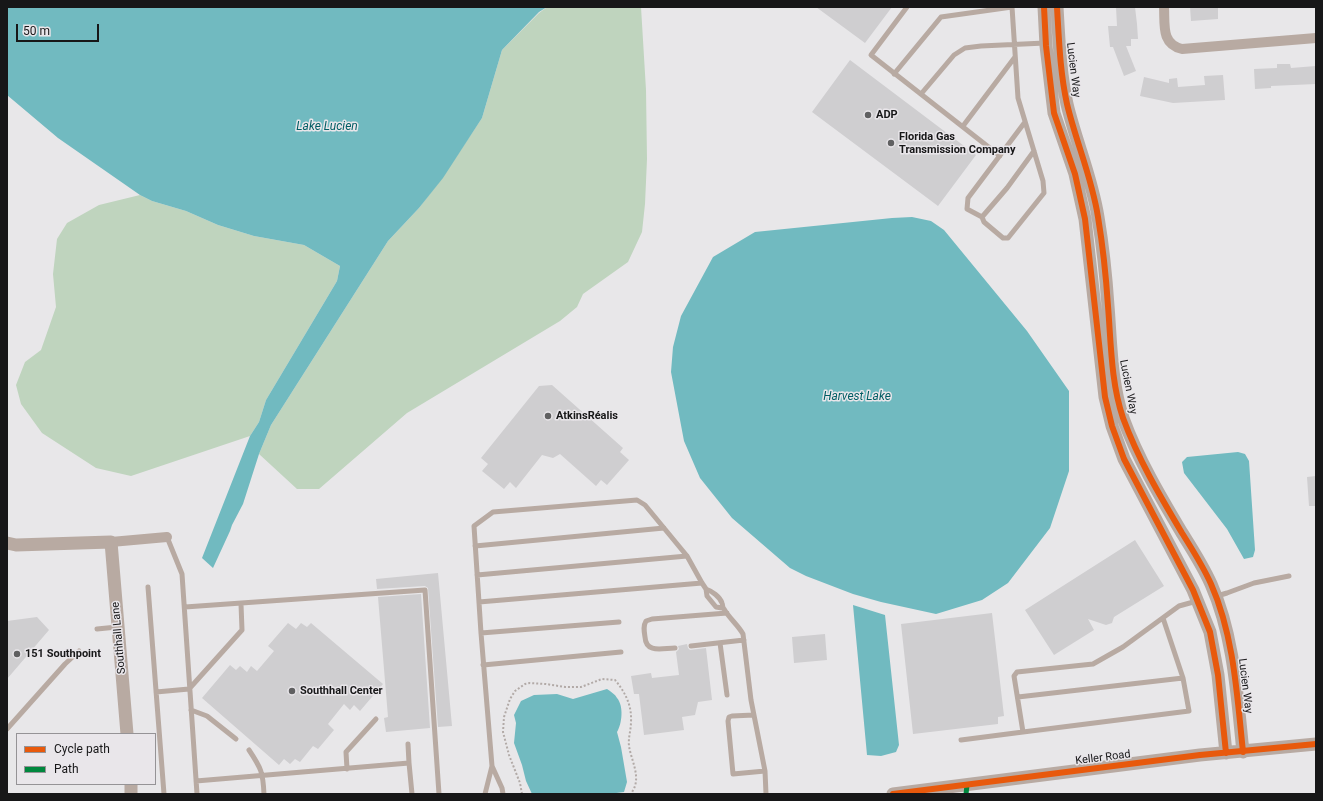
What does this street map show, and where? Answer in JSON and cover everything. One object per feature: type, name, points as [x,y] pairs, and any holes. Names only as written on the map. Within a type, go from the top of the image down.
[{"type":"street","name":"Lucien Way","points":[[1044,7],[1045,43],[1054,112],[1075,174],[1085,219],[1105,397],[1112,426],[1124,459],[1198,601],[1210,632],[1215,653],[1226,753]]},
{"type":"street","name":"Lucien Way","points":[[1057,7],[1062,77],[1068,106],[1098,214],[1106,269],[1115,384],[1122,415],[1132,442],[1147,472],[1201,563],[1216,596],[1228,637],[1232,657],[1243,752]]},
{"type":"street","points":[[1164,7],[1166,36],[1173,47],[1182,49],[1316,38]]},
{"type":"street","points":[[7,543],[16,545],[111,542],[167,537]]},
{"type":"street","name":"Southhall Lane","points":[[111,542],[127,733]]},
{"type":"street","points":[[1198,601],[1216,596]]},
{"type":"street","name":"Keller Road","points":[[893,794],[967,791],[1200,755],[1316,744]]},
{"type":"lane","points":[[907,7],[870,55],[1000,156]]},
{"type":"lane","points":[[894,74],[941,17],[1012,7],[1018,98],[1043,181],[1044,193],[1008,238],[1003,238],[984,222],[982,217],[967,209],[968,198],[1025,122]]},
{"type":"lane","points":[[921,94],[954,55],[965,48],[1014,44],[1059,43]]},
{"type":"lane","points":[[962,126],[1015,57]]},
{"type":"lane","points":[[982,217],[1007,188],[1034,151]]},
{"type":"lane","points":[[485,794],[492,766],[483,665],[474,526],[493,512],[637,500],[645,505],[687,556],[706,589],[712,591],[717,596],[722,603],[722,608],[740,628],[744,640],[751,700],[765,772],[766,794]]},
{"type":"lane","points":[[475,546],[664,528]]},
{"type":"lane","points":[[167,537],[182,574],[197,794]]},
{"type":"lane","points":[[477,575],[687,556]]},
{"type":"lane","points":[[1216,596],[1254,583],[1289,576]]},
{"type":"lane","points":[[479,602],[702,583]]},
{"type":"lane","points":[[148,587],[164,794]]},
{"type":"lane","points":[[185,607],[425,590],[439,794]]},
{"type":"lane","points":[[1023,732],[1014,676],[1017,672],[1093,664],[1123,647],[1179,606],[1198,601]]},
{"type":"lane","points":[[156,692],[189,689],[242,630],[241,604]]},
{"type":"lane","points":[[675,648],[653,649],[647,646],[644,629],[646,621],[652,619],[727,613]]},
{"type":"lane","points":[[962,740],[1190,711],[1183,678],[1163,618]]},
{"type":"lane","points":[[481,633],[619,622]]},
{"type":"lane","points":[[97,629],[118,627]]},
{"type":"lane","points":[[691,646],[744,640]]},
{"type":"lane","points":[[720,643],[727,695]]},
{"type":"lane","points":[[7,728],[65,664],[79,651]]},
{"type":"lane","points":[[483,665],[621,652]]},
{"type":"lane","points":[[1018,697],[1183,678]]},
{"type":"lane","points":[[191,710],[207,716],[236,739]]},
{"type":"lane","points":[[754,715],[732,716],[729,718],[728,721],[733,774],[765,772]]},
{"type":"lane","points":[[347,768],[346,752],[376,719]]},
{"type":"lane","points":[[408,744],[412,794]]},
{"type":"lane","points":[[249,750],[264,776],[264,794]]},
{"type":"lane","points":[[196,781],[409,763]]},
{"type":"lane","points":[[492,766],[502,788],[503,794]]},
{"type":"path","points":[[522,794],[520,783],[503,732],[504,717],[510,699],[515,691],[525,684],[530,683],[565,687],[581,687],[602,679],[615,680],[624,692],[630,706],[632,721],[629,735],[636,775],[636,786],[631,794]]},
{"type":"green space","points":[[547,7],[641,7],[646,90],[647,159],[645,204],[642,232],[628,262],[583,294],[577,307],[560,321],[407,413],[319,489],[297,489],[259,454],[271,425],[388,241],[419,208],[442,178],[482,118],[502,50]]},
{"type":"green space","points":[[140,195],[152,201],[186,211],[218,225],[254,236],[304,245],[340,266],[337,281],[266,400],[259,422],[250,436],[131,476],[96,468],[42,433],[21,404],[16,385],[25,362],[41,350],[56,307],[53,274],[57,239],[67,223],[99,205]]},
{"type":"water","name":"Lake Lucien","points":[[7,7],[547,7],[539,12],[502,50],[482,118],[443,178],[419,208],[388,241],[271,425],[259,454],[243,504],[213,568],[202,558],[250,436],[259,422],[266,400],[337,281],[340,266],[304,245],[254,236],[218,225],[186,211],[152,201],[140,195],[58,138],[7,95]]},
{"type":"water","name":"Harvest Lake","points":[[912,217],[931,221],[944,230],[1027,331],[1069,391],[1069,471],[1050,528],[1008,583],[982,600],[936,614],[881,602],[853,594],[806,576],[790,568],[732,518],[700,478],[684,441],[671,372],[673,347],[681,316],[713,257],[755,232]]},
{"type":"water","points":[[1238,452],[1245,454],[1249,461],[1255,550],[1253,557],[1244,559],[1227,529],[1184,473],[1182,462],[1187,457]]},
{"type":"water","points":[[853,605],[885,615],[899,745],[896,752],[881,756],[867,755]]},
{"type":"water","points":[[607,689],[615,695],[621,706],[621,720],[617,732],[627,782],[624,792],[609,794],[532,794],[526,781],[514,743],[516,723],[514,715],[521,701],[534,695],[557,694],[573,699]]},
{"type":"building","points":[[816,7],[892,7],[865,43]]},
{"type":"building","points":[[1116,7],[1135,7],[1137,24],[1138,39],[1131,39],[1131,46],[1126,46],[1136,71],[1124,76],[1113,47],[1110,47],[1108,26],[1117,26]]},
{"type":"building","points":[[1190,7],[1218,7],[1218,19],[1191,21]]},
{"type":"building","points":[[850,60],[976,155],[938,206],[812,112]]},
{"type":"building","points":[[1277,64],[1290,64],[1291,68],[1316,66],[1316,84],[1271,86],[1271,88],[1255,89],[1254,69],[1277,68]]},
{"type":"building","points":[[1223,75],[1225,100],[1173,103],[1140,96],[1144,77],[1169,83],[1169,79],[1177,78],[1178,87],[1205,85],[1204,76]]},
{"type":"building","points":[[552,385],[623,448],[620,452],[629,460],[607,485],[601,480],[596,486],[560,454],[553,458],[542,455],[516,488],[510,482],[504,489],[482,471],[488,464],[481,458],[539,386]]},
{"type":"building","points":[[1316,476],[1316,506],[1309,506],[1307,477]]},
{"type":"building","points":[[1135,540],[1164,586],[1114,617],[1112,623],[1106,625],[1088,619],[1094,630],[1054,655],[1025,610]]},
{"type":"building","points":[[438,573],[452,726],[438,727],[428,588],[425,586],[377,589],[376,579]]},
{"type":"building","points":[[421,594],[430,728],[386,732],[384,718],[388,717],[378,597]]},
{"type":"building","points":[[992,613],[1004,716],[998,717],[998,724],[913,734],[901,624]]},
{"type":"building","name":"151 Southpoint","points":[[37,617],[49,630],[7,679],[7,621]]},
{"type":"building","name":"Southhall Center","points":[[288,623],[296,629],[301,623],[307,627],[311,623],[383,684],[360,711],[354,705],[350,710],[344,704],[328,724],[334,730],[318,749],[313,746],[300,762],[295,759],[290,764],[284,759],[279,765],[202,698],[230,665],[236,670],[240,666],[247,672],[251,666],[257,671],[274,651],[268,646]]},
{"type":"building","points":[[825,634],[827,660],[794,663],[792,637]]},
{"type":"building","points":[[687,644],[690,650],[706,648],[712,700],[698,702],[695,715],[682,717],[684,730],[644,735],[639,694],[634,694],[631,676],[651,673],[652,678],[679,675],[676,652],[679,649],[678,646]]},
{"type":"marked path","points":[[966,794],[967,785]]},
{"type":"cycle path","points":[[1044,7],[1046,46],[1054,113],[1075,174],[1085,219],[1105,397],[1112,426],[1124,459],[1193,590],[1210,632],[1218,675],[1226,753]]},
{"type":"cycle path","points":[[1057,7],[1060,56],[1067,104],[1092,188],[1100,228],[1112,363],[1119,405],[1142,463],[1197,558],[1211,584],[1219,604],[1230,645],[1243,752]]},
{"type":"cycle path","points":[[893,794],[1200,755],[1316,744]]},
{"type":"place","name":"ADP","points":[[868,115]]},
{"type":"place","name":"Florida Gas Transmission Company","points":[[891,143]]},
{"type":"place","name":"AtkinsRéalis","points":[[548,416]]},
{"type":"place","name":"151 Southpoint","points":[[17,654]]},
{"type":"place","name":"Southhall Center","points":[[292,691]]}]
